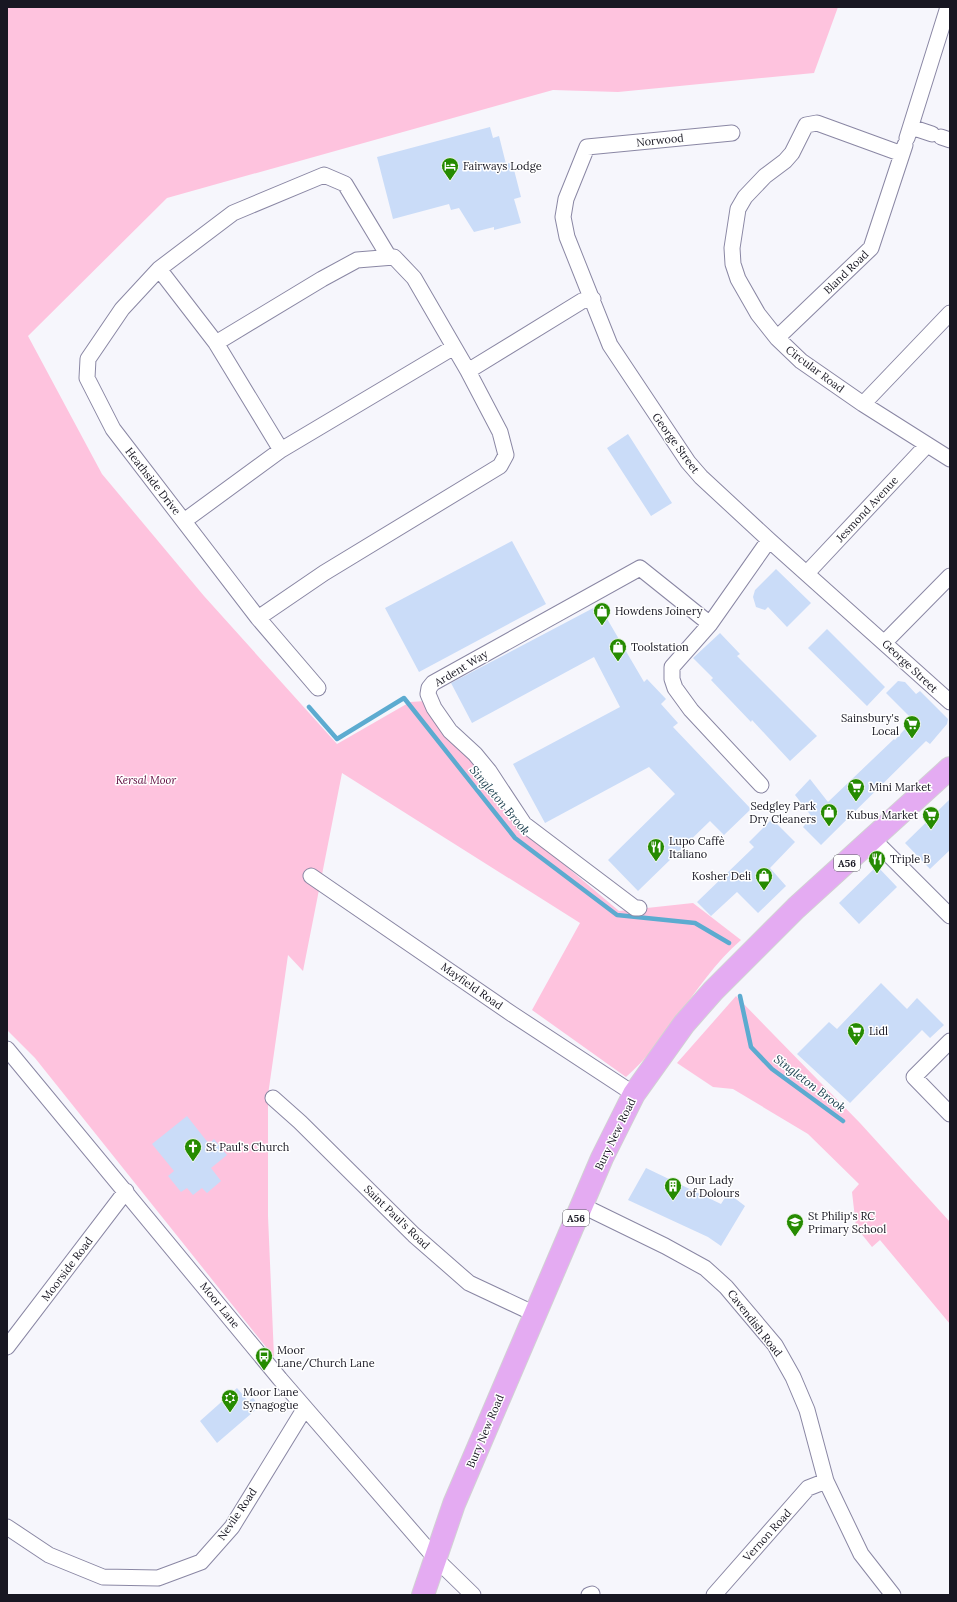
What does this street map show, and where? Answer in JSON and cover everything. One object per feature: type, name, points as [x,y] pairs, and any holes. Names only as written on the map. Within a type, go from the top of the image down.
[{"type":"highway","name":"Bury New Road","points":[[423,1595],[454,1504],[602,1158],[634,1094],[684,1024],[713,991],[796,908],[950,768]]},
{"type":"street","name":"Bland Road","points":[[777,338],[870,248],[906,141],[948,7]]},
{"type":"street","name":"Circular Road","points":[[906,141],[811,123],[804,129],[792,153],[785,162],[765,176],[745,197],[738,209],[732,248],[733,264],[744,293],[777,338],[801,361],[863,404],[950,459]]},
{"type":"street","name":"Norwood","points":[[587,147],[732,133]]},
{"type":"street","points":[[906,141],[941,137]]},
{"type":"street","name":"George Street","points":[[587,147],[566,199],[562,217],[567,237],[593,298],[610,345],[676,446],[701,477],[950,702]]},
{"type":"street","name":"Heathside Drive","points":[[389,257],[345,184],[324,175],[233,213],[159,270],[122,309],[88,359],[87,378],[113,429],[184,521],[281,450],[454,347]]},
{"type":"street","points":[[216,343],[322,279],[357,260],[394,257],[414,278],[468,371],[500,432],[506,455],[500,466],[324,573],[258,618]]},
{"type":"street","points":[[159,270],[216,343],[281,450]]},
{"type":"street","points":[[468,371],[582,301],[593,298]]},
{"type":"street","points":[[863,404],[950,313]]},
{"type":"street","name":"Jesmond Avenue","points":[[806,572],[927,445]]},
{"type":"street","points":[[184,521],[258,618],[318,688]]},
{"type":"street","points":[[761,785],[691,710],[675,688],[672,680],[672,666],[710,624],[769,540]]},
{"type":"street","name":"Ardent Way","points":[[639,908],[635,908],[524,824],[489,771],[475,754],[450,731],[432,705],[428,694],[429,688],[434,682],[640,568],[710,624]]},
{"type":"street","points":[[885,642],[950,576]]},
{"type":"street","points":[[873,839],[950,916]]},
{"type":"street","name":"Mayfield Road","points":[[311,876],[409,941],[512,1014],[634,1094]]},
{"type":"street","points":[[950,1041],[914,1077],[950,1114]]},
{"type":"street","name":"Moor Lane","points":[[7,1049],[305,1408],[436,1558],[473,1595]]},
{"type":"street","name":"Saint Paul's Road","points":[[273,1098],[300,1122],[414,1235],[469,1283],[535,1314]]},
{"type":"street","name":"Moorside Road","points":[[7,1347],[126,1191]]},
{"type":"street","name":"Cavendish Road","points":[[582,1205],[685,1256],[705,1268],[726,1287],[775,1345],[793,1377],[807,1410],[826,1481],[861,1554],[893,1595]]},
{"type":"street","name":"Nevile Road","points":[[7,1527],[49,1555],[103,1577],[158,1578],[201,1562],[232,1527],[305,1408]]},
{"type":"street","name":"Vernon Road","points":[[714,1595],[808,1488],[826,1481]]},
{"type":"green space","name":"Kersal Moor","points":[[7,7],[838,7],[814,73],[618,92],[553,90],[167,198],[28,336],[102,474],[204,596],[337,744],[410,702],[426,701],[522,829],[619,911],[693,903],[741,940],[696,990],[670,1027],[642,1062],[626,1077],[532,1010],[580,923],[342,773],[303,971],[288,955],[268,1095],[268,1216],[274,1357],[35,1058],[7,1030]]},
{"type":"green space","points":[[736,996],[860,1123],[950,1222],[950,1324],[880,1240],[872,1247],[856,1227],[852,1192],[859,1184],[808,1134],[733,1089],[713,1087],[677,1063]]},
{"type":"building","name":"Fairways Lodge","points":[[490,127],[493,138],[499,136],[506,164],[512,162],[521,197],[514,199],[521,223],[494,230],[494,227],[474,232],[459,208],[451,210],[449,204],[393,219],[377,157]]},
{"type":"building","points":[[628,434],[672,503],[651,516],[607,448]]},
{"type":"building","points":[[512,541],[546,604],[419,672],[385,608]]},
{"type":"building","points":[[776,569],[811,603],[787,627],[768,607],[765,610],[756,607],[753,597],[755,590]]},
{"type":"building","points":[[599,605],[644,682],[647,679],[666,699],[661,704],[678,723],[673,727],[751,809],[724,835],[710,821],[638,891],[608,860],[675,794],[649,767],[545,823],[513,764],[620,707],[594,657],[472,723],[451,683]]},
{"type":"building","points":[[827,629],[885,687],[867,706],[808,648]]},
{"type":"building","points":[[720,633],[740,654],[737,656],[817,736],[790,761],[752,720],[751,722],[711,680],[713,678],[693,658]]},
{"type":"building","points":[[898,681],[905,682],[916,694],[920,691],[948,719],[947,724],[930,744],[926,741],[821,845],[803,827],[812,817],[795,795],[810,779],[828,802],[894,739],[895,740],[913,720],[886,693]]},
{"type":"building","points":[[950,799],[950,850],[930,869],[905,843]]},
{"type":"building","points":[[772,819],[795,842],[770,868],[786,886],[758,913],[737,892],[711,916],[697,902],[754,847],[749,842]]},
{"type":"building","points":[[877,866],[897,887],[859,924],[839,903]]},
{"type":"building","name":"Lidl","points":[[881,983],[907,1009],[917,998],[944,1025],[930,1038],[922,1030],[850,1103],[797,1054],[829,1022],[837,1029]]},
{"type":"building","name":"St Paul's Church","points":[[187,1116],[209,1144],[214,1139],[227,1155],[211,1168],[221,1181],[207,1193],[202,1188],[193,1195],[187,1188],[181,1192],[168,1176],[174,1171],[152,1144]]},
{"type":"building","name":"Our Lady of Dolours","points":[[646,1168],[721,1204],[728,1193],[745,1206],[721,1246],[708,1237],[628,1200]]},
{"type":"building","name":"Moor Lane Synagogue","points":[[237,1388],[248,1401],[253,1398],[260,1406],[217,1443],[200,1421]]},
{"type":"waterway","name":"Singleton Brook","points":[[309,707],[337,739],[404,698],[515,838],[617,915],[695,923],[729,943]]},
{"type":"waterway","name":"Singleton Brook","points":[[740,996],[751,1047],[772,1069],[843,1121]]},
{"type":"place","name":"Fairways Lodge","points":[[450,181]]},
{"type":"place","name":"Howdens Joinery","points":[[602,626]]},
{"type":"place","name":"Toolstation","points":[[618,662]]},
{"type":"place","name":"Sainsbury's Local","points":[[912,739]]},
{"type":"place","name":"Mini Market","points":[[856,802]]},
{"type":"place","name":"Sedgley Park Dry Cleaners","points":[[829,827]]},
{"type":"place","name":"Kubus Market","points":[[931,830]]},
{"type":"place","name":"Lupo Caffè Italiano","points":[[656,862]]},
{"type":"place","name":"Triple B","points":[[877,874]]},
{"type":"place","name":"Kosher Deli","points":[[764,891]]},
{"type":"place","name":"Lidl","points":[[856,1046]]},
{"type":"place","name":"St Paul's Church","points":[[193,1162]]},
{"type":"place","name":"Our Lady of Dolours","points":[[673,1201]]},
{"type":"place","name":"St Philip's RC Primary School","points":[[795,1237]]},
{"type":"place","name":"Moor Lane/Church Lane","points":[[264,1371]]},
{"type":"place","name":"Moor Lane Synagogue","points":[[230,1413]]}]
